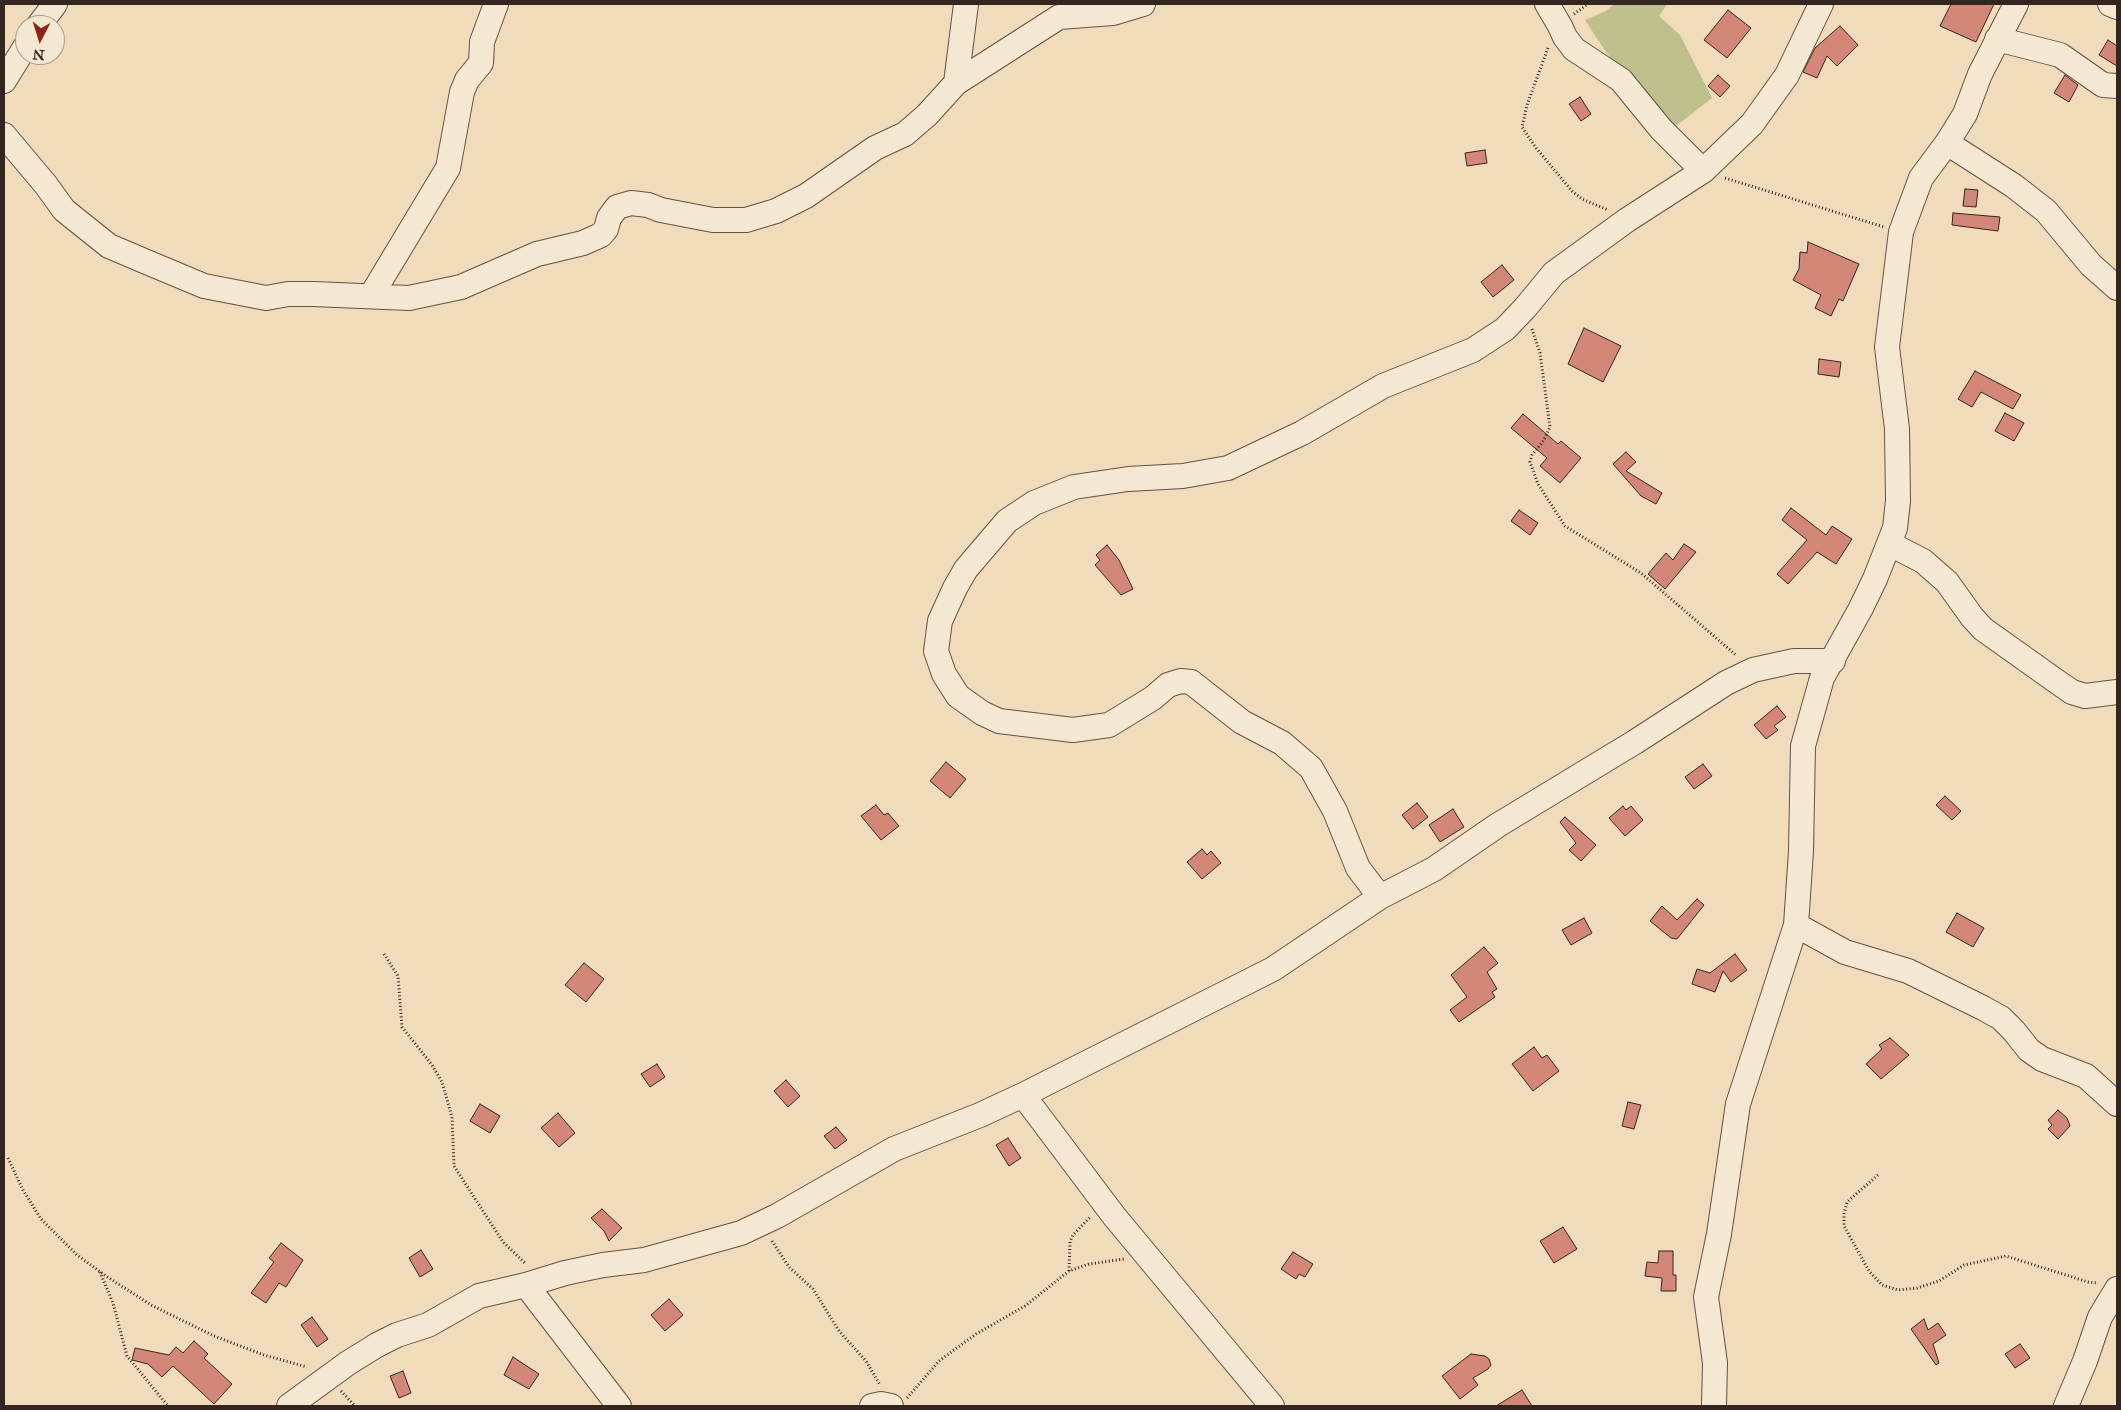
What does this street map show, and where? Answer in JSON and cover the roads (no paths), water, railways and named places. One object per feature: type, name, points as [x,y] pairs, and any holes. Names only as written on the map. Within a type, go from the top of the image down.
[{"type":"street","points":[[47,15],[55,4]]},
{"type":"street","points":[[371,296],[448,168],[462,92],[467,80],[481,63],[482,42],[496,4]]},
{"type":"street","points":[[956,83],[966,4]]},
{"type":"street","points":[[4,135],[46,185],[64,210],[109,246],[204,286],[266,298],[288,294],[409,298],[461,287],[537,254],[583,243],[601,235],[617,207],[631,204],[648,205],[661,210],[713,220],[746,220],[776,211],[806,196],[875,148],[905,134],[927,116],[956,83],[1059,17],[1113,13],[1143,4]]},
{"type":"street","points":[[1547,4],[1565,37],[1574,49],[1620,80],[1661,128],[1703,171]]},
{"type":"street","points":[[1380,897],[1358,868],[1335,811],[1311,768],[1282,743],[1242,722],[1191,682],[1181,681],[1168,686],[1153,698],[1109,725],[1073,730],[999,722],[982,713],[958,696],[944,674],[936,651],[940,621],[966,569],[976,556],[1007,520],[1034,503],[1074,487],[1128,480],[1183,476],[1228,468],[1302,433],[1382,386],[1473,350],[1505,329],[1554,273],[1627,220],[1703,171],[1752,124],[1787,75],[1821,4]]},
{"type":"street","points":[[1714,1406],[1715,1363],[1706,1296],[1719,1234],[1738,1104],[1796,925],[1802,850],[1803,746],[1822,678],[1861,608],[1890,544],[1895,528],[1898,501],[1898,429],[1887,347],[1901,232],[1921,178],[1947,143],[1965,114],[1980,74],[2016,4]]},
{"type":"street","points":[[2110,4],[2117,7]]},
{"type":"street","points":[[1997,39],[2060,55],[2104,84],[2117,86]]},
{"type":"street","points":[[4,81],[15,63]]},
{"type":"street","points":[[1947,143],[2014,186],[2046,211],[2091,266],[2117,288]]},
{"type":"street","points":[[1890,544],[1923,561],[1947,582],[1983,629],[2072,692],[2085,696],[2117,692]]},
{"type":"street","points":[[289,1406],[335,1372],[377,1345],[398,1335],[428,1325],[479,1296],[531,1283],[564,1272],[644,1260],[741,1233],[777,1216],[894,1149],[980,1115],[1023,1095],[1274,969],[1380,897],[1434,869],[1498,825],[1635,742],[1697,700],[1726,683],[1753,670],[1794,662],[1833,660]]},
{"type":"street","points":[[1796,925],[1845,952],[1908,971],[2002,1018],[2029,1050],[2042,1059],[2086,1076],[2117,1104]]},
{"type":"street","points":[[1023,1095],[1100,1197],[1272,1406]]},
{"type":"street","points":[[531,1283],[619,1406]]},
{"type":"street","points":[[2066,1406],[2085,1361],[2100,1317],[2107,1286]]},
{"type":"street","points":[[872,1406],[896,1404]]}]
